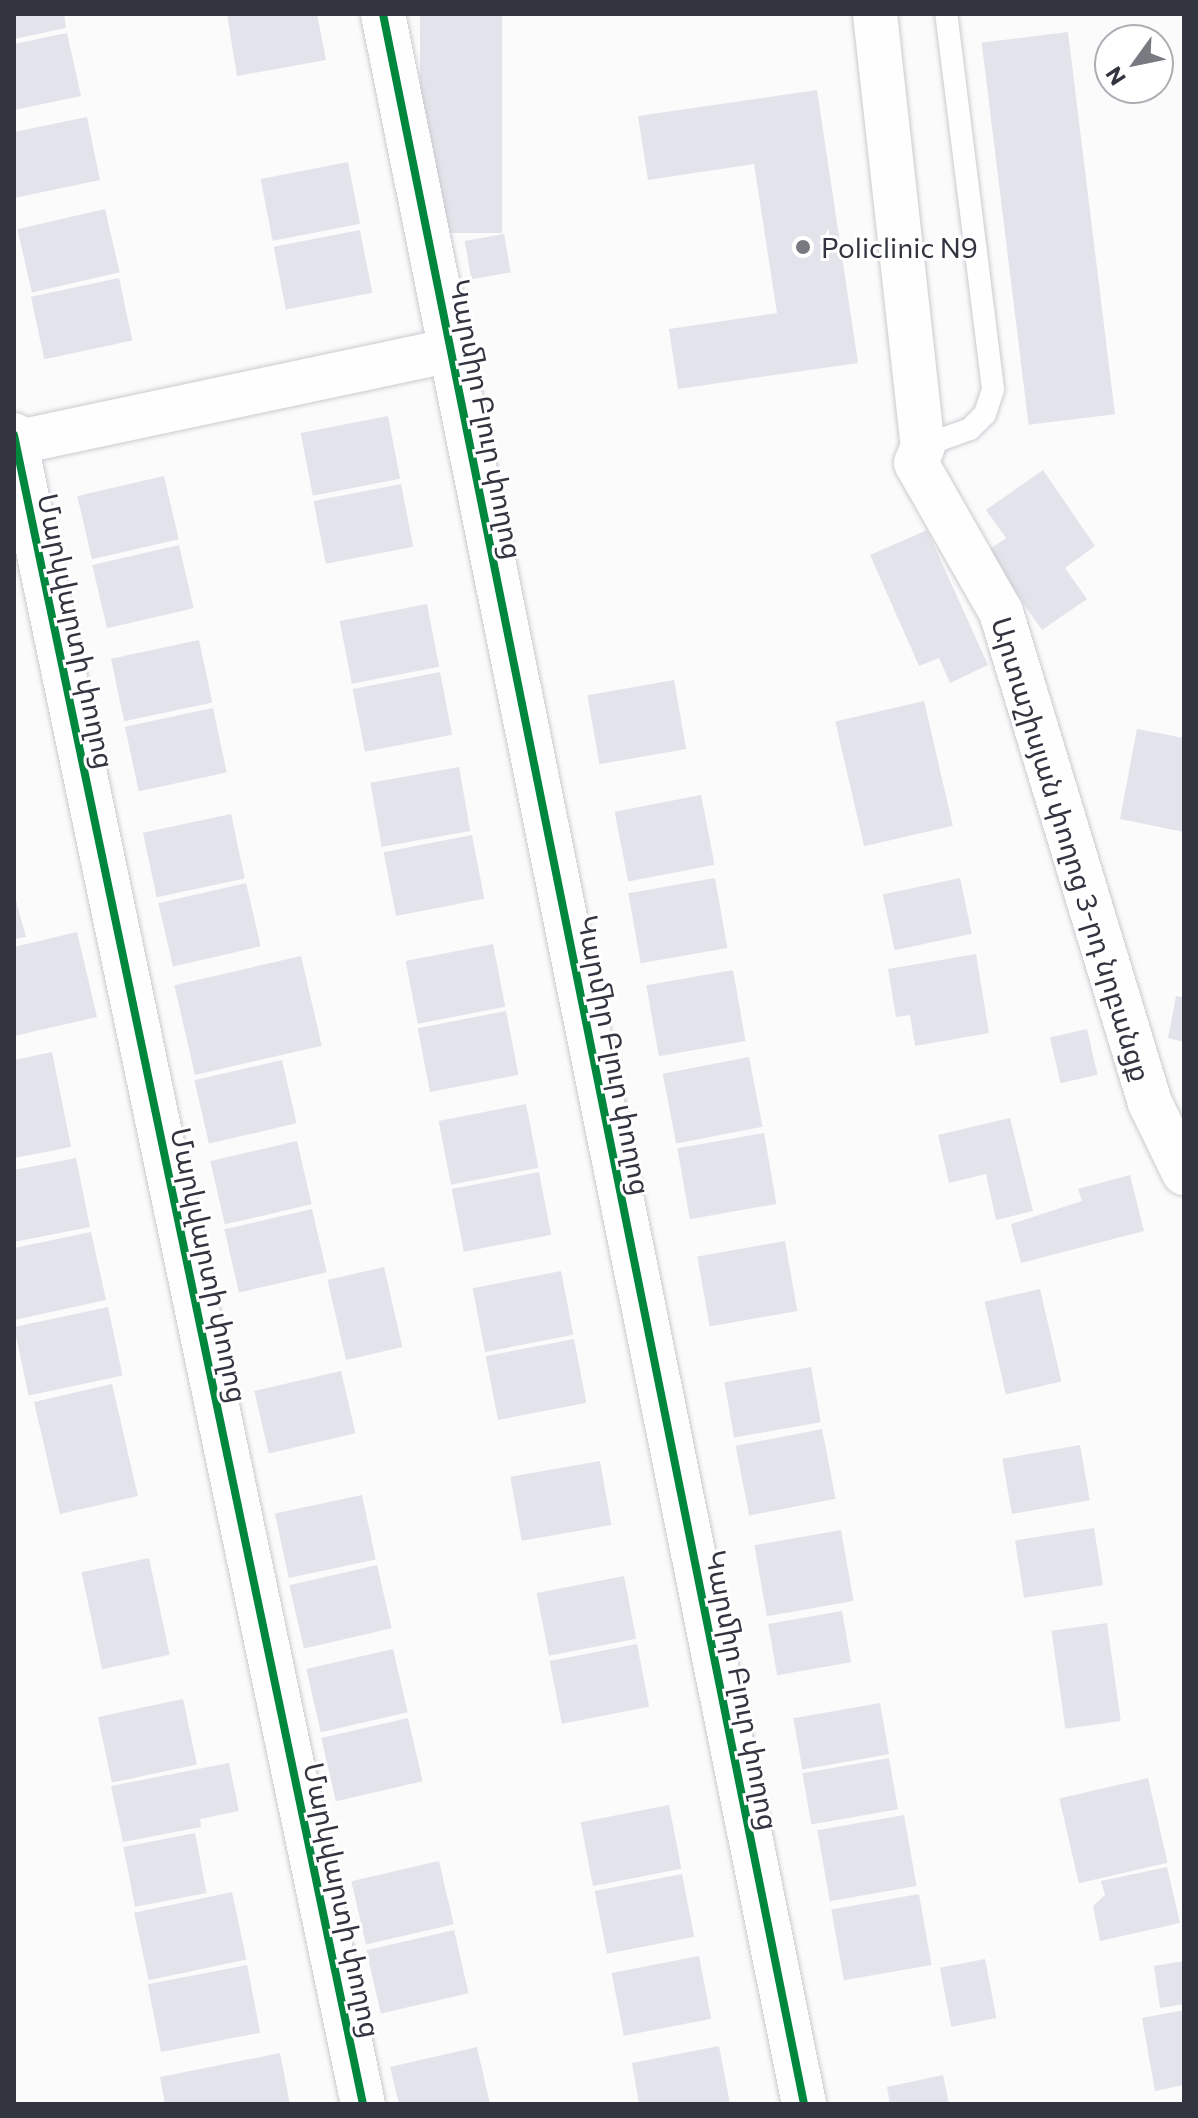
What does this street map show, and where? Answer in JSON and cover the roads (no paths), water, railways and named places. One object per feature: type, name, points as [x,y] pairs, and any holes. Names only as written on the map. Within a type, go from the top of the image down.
[{"type":"street","name":"Կարմիր Բլուր փողոց","points":[[383,14],[804,2104]]},
{"type":"street","name":"Արտաշիսյան փողոց 3-րդ նրբանցք","points":[[875,14],[923,446],[916,463],[1001,612],[1150,1103],[1184,1173]]},
{"type":"street","points":[[14,440],[451,350]]},
{"type":"street","name":"Մարկվարտի փողոց","points":[[14,440],[363,2104]]},
{"type":"lane","points":[[923,446],[970,429],[985,414],[993,389],[946,14]]},
{"type":"place","name":"Policlinic N9","points":[[803,247]]}]
